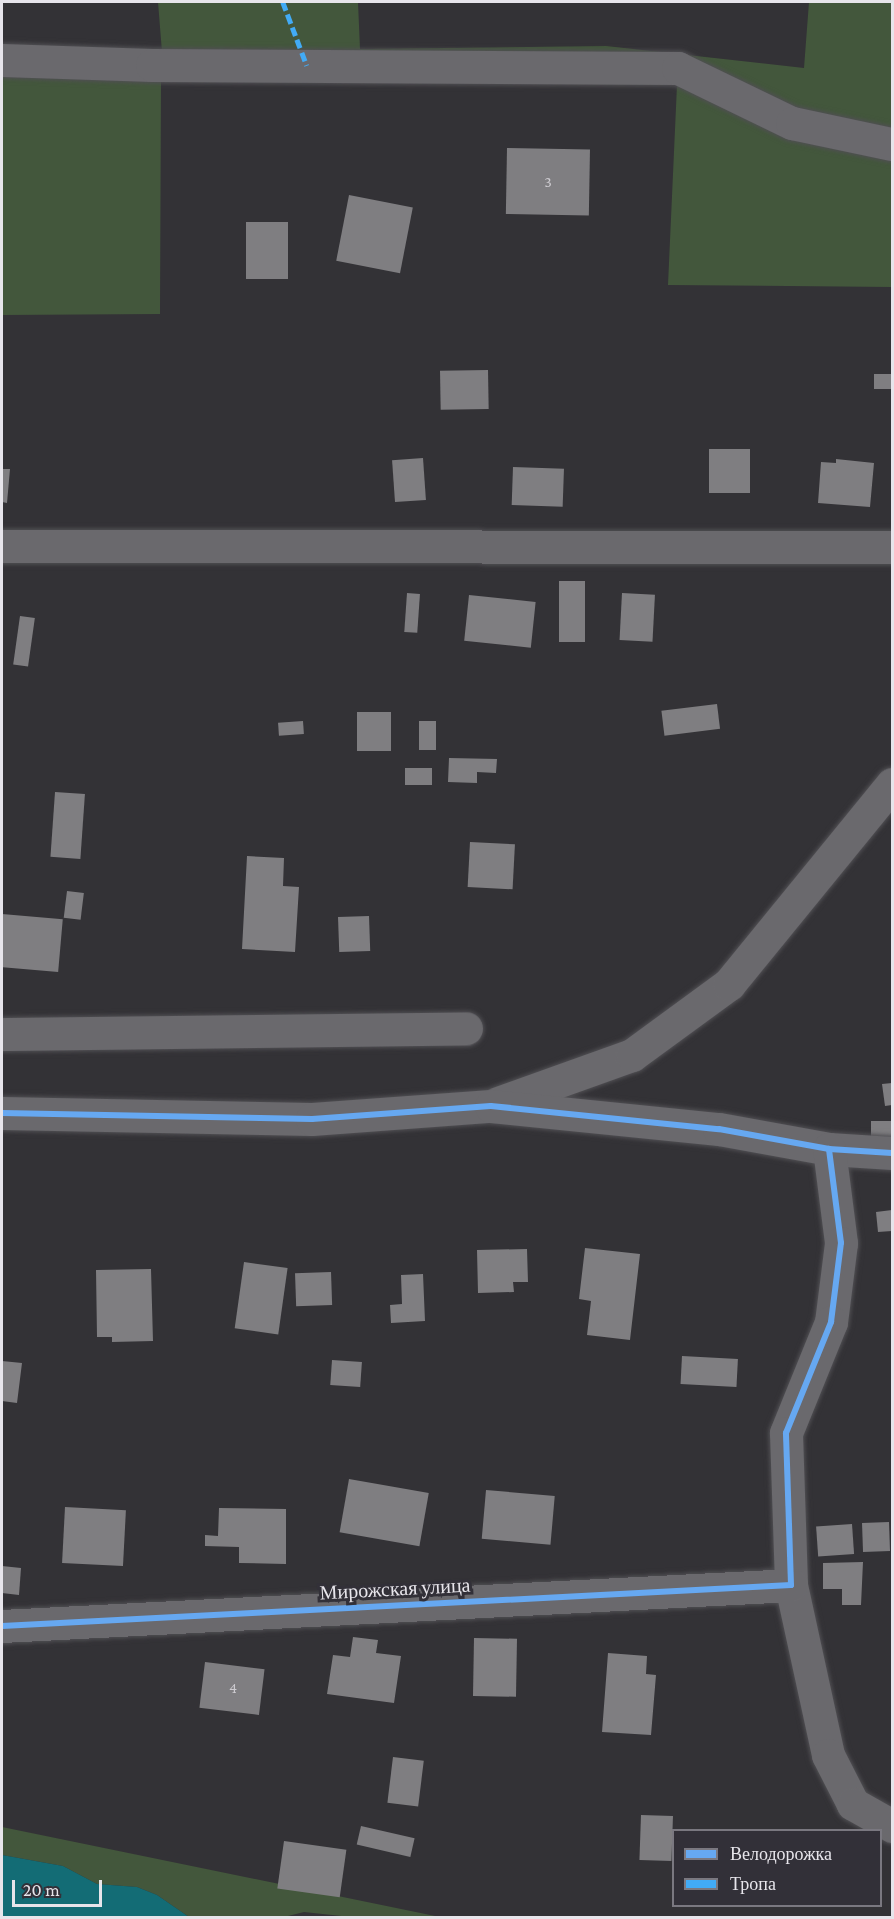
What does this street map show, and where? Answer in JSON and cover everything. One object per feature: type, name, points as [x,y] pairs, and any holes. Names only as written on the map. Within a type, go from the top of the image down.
[{"type":"street","points":[[2,60],[152,65],[678,68],[792,123],[892,144]]},
{"type":"street","points":[[2,546],[892,547]]},
{"type":"street","points":[[491,1106],[632,1055],[729,984],[892,784]]},
{"type":"street","points":[[2,1034],[466,1028]]},
{"type":"street","points":[[2,1113],[312,1119],[491,1106],[718,1129],[829,1149],[892,1153]]},
{"type":"street","points":[[829,1149],[841,1243],[831,1322],[786,1433],[791,1585],[828,1755],[853,1804],[892,1826]]},
{"type":"street","name":"Мирожская улица","points":[[2,1626],[791,1585]]},
{"type":"green space","points":[[158,2],[358,2],[360,49],[606,46],[804,68],[809,2],[892,2],[892,287],[668,285],[677,85],[161,80],[160,314],[2,315],[2,49],[162,52]]},
{"type":"green space","points":[[2,1827],[440,1917],[360,1918],[304,1912],[284,1917],[189,1917],[157,1895],[137,1887],[97,1884],[63,1866],[2,1855]]},
{"type":"water","points":[[2,1855],[63,1866],[97,1884],[137,1887],[157,1895],[189,1917],[2,1917]]},
{"type":"building","points":[[507,148],[590,149],[589,215],[506,214]]},
{"type":"building","points":[[349,195],[413,207],[400,273],[336,261]]},
{"type":"building","points":[[246,222],[288,222],[288,279],[246,279]]},
{"type":"building","points":[[488,370],[489,409],[441,410],[440,371]]},
{"type":"building","points":[[874,374],[892,374],[892,389],[874,389]]},
{"type":"building","points":[[709,449],[750,449],[750,493],[709,493]]},
{"type":"building","points":[[423,458],[426,500],[395,502],[392,460]]},
{"type":"building","points":[[836,459],[874,463],[870,507],[818,503],[821,462],[836,463]]},
{"type":"building","points":[[513,467],[564,469],[563,507],[512,505]]},
{"type":"building","points":[[2,469],[10,469],[7,503],[2,502]]},
{"type":"building","points":[[559,581],[585,581],[585,642],[559,642]]},
{"type":"building","points":[[407,593],[420,594],[417,633],[404,632]]},
{"type":"building","points":[[622,593],[655,595],[652,642],[620,640]]},
{"type":"building","points":[[469,595],[536,602],[531,648],[464,641]]},
{"type":"building","points":[[20,616],[35,618],[28,667],[13,665]]},
{"type":"building","points":[[717,704],[720,729],[664,736],[661,711]]},
{"type":"building","points":[[357,712],[391,712],[391,751],[357,751]]},
{"type":"building","points":[[303,721],[304,734],[279,736],[278,723]]},
{"type":"building","points":[[419,721],[436,721],[436,750],[419,750]]},
{"type":"building","points":[[449,758],[497,759],[496,773],[477,772],[477,783],[448,782]]},
{"type":"building","points":[[405,768],[432,768],[432,785],[405,785]]},
{"type":"building","points":[[55,792],[85,794],[80,859],[50,857]]},
{"type":"building","points":[[470,842],[515,844],[513,889],[468,887]]},
{"type":"building","points":[[247,856],[284,858],[283,886],[299,887],[295,952],[242,949]]},
{"type":"building","points":[[67,891],[84,893],[81,920],[64,918]]},
{"type":"building","points":[[2,914],[63,919],[58,972],[2,967]]},
{"type":"building","points":[[369,916],[370,951],[339,952],[338,917]]},
{"type":"building","points":[[892,1083],[892,1105],[885,1106],[882,1084]]},
{"type":"building","points":[[871,1121],[892,1121],[892,1148],[871,1148]]},
{"type":"building","points":[[892,1210],[892,1231],[878,1232],[876,1212]]},
{"type":"building","points":[[585,1248],[640,1254],[630,1340],[587,1335],[591,1301],[579,1299]]},
{"type":"building","points":[[527,1249],[528,1282],[513,1282],[514,1292],[478,1293],[477,1250]]},
{"type":"building","points":[[244,1262],[288,1268],[278,1334],[235,1328]]},
{"type":"building","points":[[151,1269],[153,1341],[112,1342],[112,1337],[97,1337],[96,1270]]},
{"type":"building","points":[[331,1272],[332,1305],[296,1306],[295,1273]]},
{"type":"building","points":[[423,1274],[425,1321],[391,1323],[390,1305],[402,1304],[401,1275]]},
{"type":"building","points":[[682,1356],[738,1359],[736,1387],[681,1384]]},
{"type":"building","points":[[332,1360],[362,1362],[360,1387],[330,1385]]},
{"type":"building","points":[[2,1361],[22,1363],[17,1403],[2,1401]]},
{"type":"building","points":[[349,1479],[429,1493],[419,1546],[340,1532]]},
{"type":"building","points":[[486,1490],[555,1496],[550,1545],[482,1539]]},
{"type":"building","points":[[65,1507],[126,1510],[123,1566],[62,1563]]},
{"type":"building","points":[[219,1508],[286,1509],[286,1564],[239,1563],[239,1547],[205,1546],[205,1535],[218,1536]]},
{"type":"building","points":[[889,1522],[890,1551],[863,1552],[862,1523]]},
{"type":"building","points":[[852,1524],[854,1554],[818,1556],[816,1527]]},
{"type":"building","points":[[863,1562],[861,1605],[842,1605],[842,1589],[823,1589],[823,1563]]},
{"type":"building","points":[[2,1566],[21,1568],[19,1595],[2,1593]]},
{"type":"building","points":[[353,1637],[378,1640],[376,1653],[401,1656],[394,1703],[327,1694],[333,1655],[350,1657]]},
{"type":"building","points":[[474,1638],[517,1639],[516,1697],[473,1696]]},
{"type":"building","points":[[608,1653],[647,1656],[646,1674],[656,1675],[651,1735],[602,1732]]},
{"type":"building","points":[[205,1662],[265,1669],[259,1715],[199,1708]]},
{"type":"building","points":[[393,1757],[424,1761],[418,1806],[387,1803]]},
{"type":"building","points":[[641,1815],[673,1816],[671,1861],[639,1860]]},
{"type":"building","points":[[361,1826],[415,1838],[410,1857],[357,1845]]},
{"type":"building","points":[[284,1841],[346,1850],[340,1897],[277,1889]]},
{"type":"marked path","points":[[283,2],[307,66]]},
{"type":"cycle path","points":[[2,1113],[312,1119],[491,1106],[719,1129],[829,1149],[892,1153]]},
{"type":"cycle path","points":[[2,1626],[791,1585],[786,1433],[831,1322],[841,1243],[829,1149]]}]
